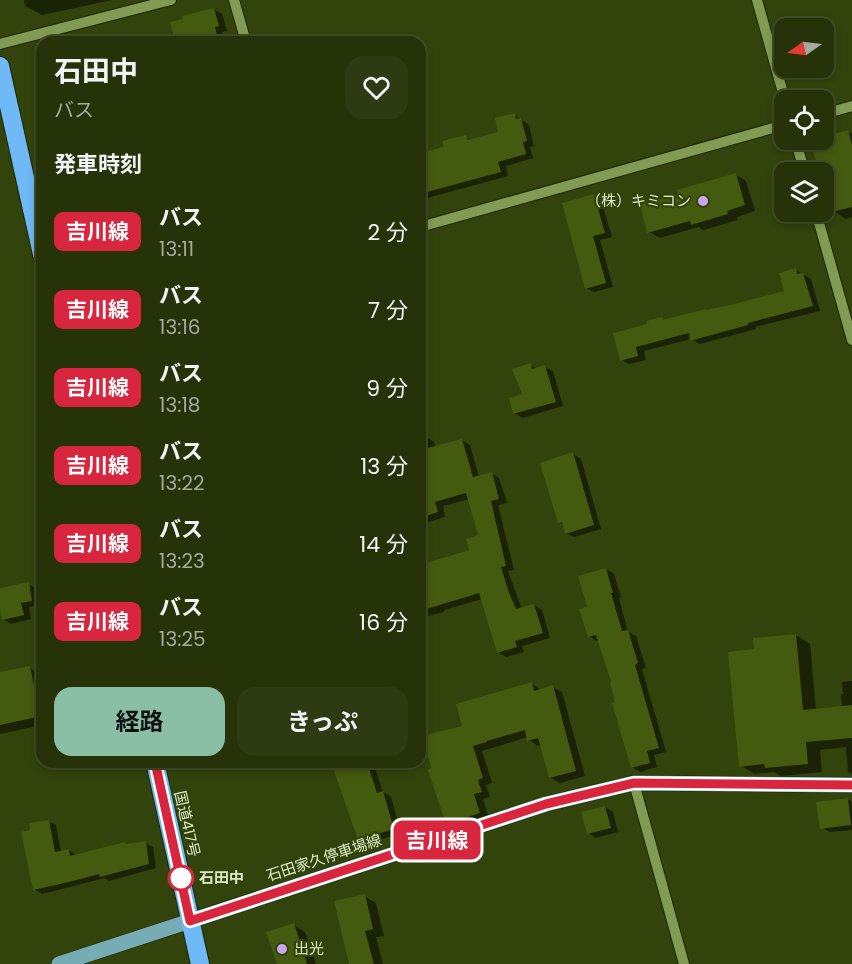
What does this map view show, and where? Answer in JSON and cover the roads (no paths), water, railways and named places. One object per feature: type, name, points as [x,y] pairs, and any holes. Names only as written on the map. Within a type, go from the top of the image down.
[{"type":"highway","points":[[0,66],[3,97],[36,230]]},
{"type":"highway","name":"国道417号","points":[[156,768],[200,964]]},
{"type":"main road","name":"石田家久停車場線","points":[[59,964],[546,804],[634,783],[852,785]]},
{"type":"street","points":[[0,44],[171,0]]},
{"type":"street","points":[[234,0],[244,36]]},
{"type":"street","points":[[757,0],[782,90]]},
{"type":"street","points":[[834,111],[852,106]]},
{"type":"street","points":[[426,225],[774,128]]},
{"type":"street","points":[[819,222],[852,340]]},
{"type":"street","points":[[634,783],[684,964]]},
{"type":"place","name":"（株）キミコン","points":[[703,201]]},
{"type":"place","name":"石田中","points":[[181,878]]},
{"type":"place","name":"出光","points":[[282,949]]}]
